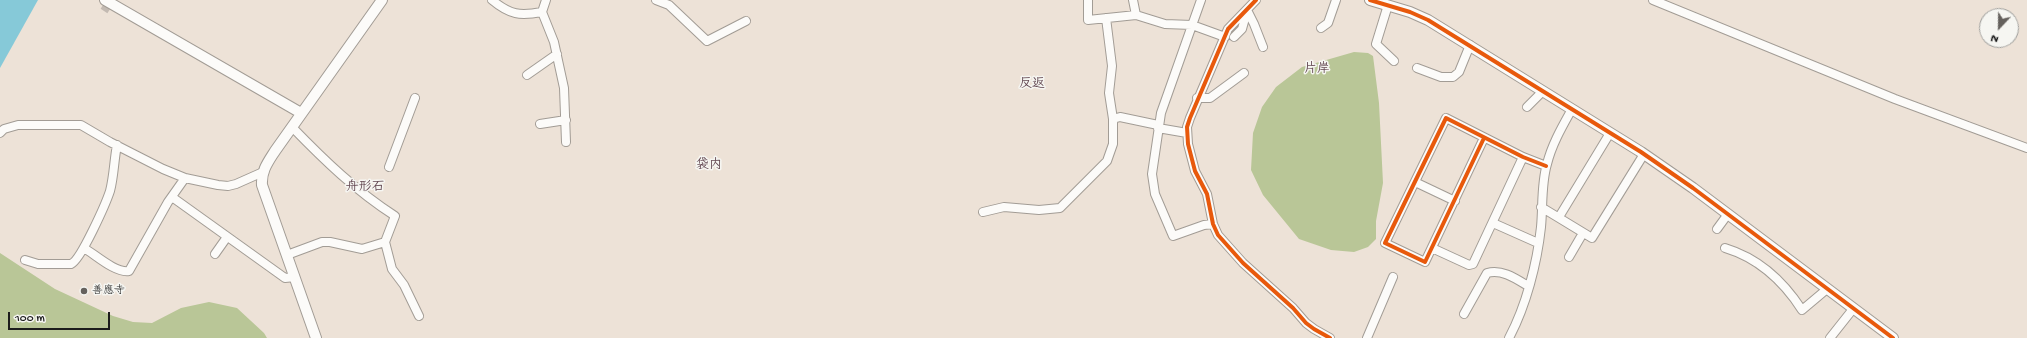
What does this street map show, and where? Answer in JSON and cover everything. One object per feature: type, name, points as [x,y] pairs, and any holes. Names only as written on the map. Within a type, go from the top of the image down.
[{"type":"street","points":[[105,0],[301,113]]},
{"type":"street","points":[[316,338],[262,185],[263,172],[301,113],[382,0]]},
{"type":"street","points":[[492,0],[508,11],[517,14],[542,12]]},
{"type":"street","points":[[546,0],[542,12],[554,42],[564,88],[566,142]]},
{"type":"street","points":[[656,0],[669,5],[707,41],[746,21]]},
{"type":"street","points":[[1088,0],[1088,20],[1136,15],[1165,24],[1192,25],[1225,38]]},
{"type":"street","points":[[1133,0],[1136,15]]},
{"type":"street","points":[[1201,0],[1163,106],[1158,127],[1152,174],[1155,194],[1173,236],[1204,225],[1213,224]]},
{"type":"street","points":[[1256,0],[1228,30],[1197,98],[1190,118],[1187,133],[1195,171],[1207,194],[1213,224],[1218,235],[1243,263],[1314,329],[1330,338]]},
{"type":"street","points":[[1321,28],[1328,23],[1336,0]]},
{"type":"street","points":[[1370,0],[1428,20],[1644,154],[1728,214],[1893,338]]},
{"type":"street","points":[[1652,0],[1895,99],[2027,148]]},
{"type":"street","points":[[1388,5],[1376,44],[1394,61]]},
{"type":"street","points":[[1234,37],[1242,29],[1247,10]]},
{"type":"street","points":[[1247,10],[1263,47]]},
{"type":"street","points":[[983,212],[1004,207],[1039,210],[1060,208],[1107,161],[1113,144],[1109,93],[1112,66],[1106,18]]},
{"type":"street","points":[[1417,68],[1441,77],[1453,77],[1459,72],[1470,45]]},
{"type":"street","points":[[527,75],[557,54]]},
{"type":"street","points":[[1197,98],[1210,98],[1244,73]]},
{"type":"street","points":[[1527,107],[1543,91]]},
{"type":"street","points":[[389,166],[415,98]]},
{"type":"street","points":[[1509,338],[1522,312],[1538,243],[1546,166],[1554,140],[1572,109]]},
{"type":"street","points":[[1112,119],[1120,117],[1187,133]]},
{"type":"street","points":[[1484,138],[1425,262],[1386,243],[1446,118],[1523,157],[1546,166]]},
{"type":"street","points":[[540,124],[566,120]]},
{"type":"street","points":[[0,133],[4,129],[18,125],[74,124],[86,126],[117,145],[185,178],[228,186],[263,172]]},
{"type":"street","points":[[292,127],[370,200],[395,216],[385,242],[392,269],[404,285],[420,316]]},
{"type":"street","points":[[1559,217],[1610,133]]},
{"type":"street","points":[[25,260],[38,264],[71,264],[75,262],[84,248],[110,191],[117,145]]},
{"type":"street","points":[[1541,207],[1559,217],[1583,234],[1592,238],[1644,154]]},
{"type":"street","points":[[1432,248],[1469,265],[1473,264],[1523,157]]},
{"type":"street","points":[[84,248],[115,268],[124,272],[129,271],[170,200],[185,178]]},
{"type":"street","points":[[1415,182],[1455,201]]},
{"type":"street","points":[[158,202],[170,200],[285,278],[295,277]]},
{"type":"street","points":[[1717,229],[1728,214]]},
{"type":"street","points":[[1493,223],[1538,243]]},
{"type":"street","points":[[1569,257],[1583,234]]},
{"type":"street","points":[[215,254],[226,237]]},
{"type":"street","points":[[287,256],[322,242],[330,242],[362,249],[385,242]]},
{"type":"street","points":[[1725,248],[1745,257],[1772,274],[1790,291],[1802,310],[1827,289]]},
{"type":"street","points":[[1464,314],[1487,273],[1500,272],[1528,286]]},
{"type":"street","points":[[1367,338],[1393,277]]},
{"type":"street","points":[[1830,338],[1853,309]]},
{"type":"green space","points":[[1354,52],[1368,53],[1373,56],[1379,103],[1383,183],[1376,221],[1376,239],[1368,247],[1354,252],[1331,250],[1299,239],[1263,195],[1251,170],[1253,133],[1262,107],[1276,87],[1302,67]]},
{"type":"green space","points":[[0,253],[55,289],[113,316],[133,322],[152,323],[181,308],[209,302],[237,308],[264,333],[267,338],[0,338]]},
{"type":"water","points":[[0,0],[38,0],[0,68]]},
{"type":"tunnel","points":[[104,11],[111,0]]},
{"type":"cycle path","points":[[1256,0],[1228,29],[1190,118],[1187,127],[1188,144],[1195,171],[1207,194],[1213,224],[1218,235],[1243,263],[1293,308],[1306,323],[1330,338]]},
{"type":"cycle path","points":[[1370,0],[1410,12],[1428,20],[1641,152],[1693,188],[1893,338]]},
{"type":"cycle path","points":[[1484,138],[1425,262],[1385,243],[1446,118],[1523,157],[1546,166]]},
{"type":"place","name":"善應寺","points":[[84,291]]},
{"type":"district","name":"片岸","points":[[1317,70]]},
{"type":"district","name":"反返","points":[[1032,85]]},
{"type":"district","name":"袋内","points":[[709,166]]},
{"type":"district","name":"舟形石","points":[[365,188]]}]
